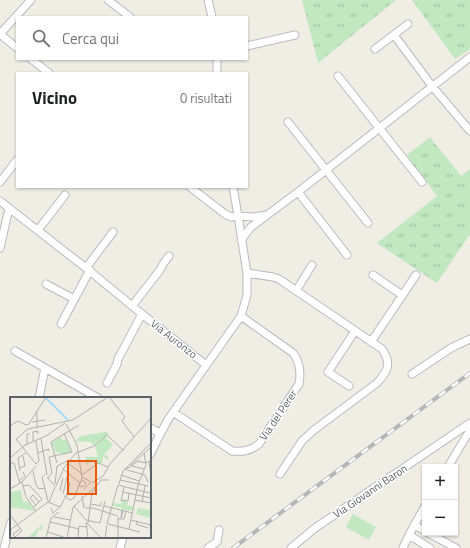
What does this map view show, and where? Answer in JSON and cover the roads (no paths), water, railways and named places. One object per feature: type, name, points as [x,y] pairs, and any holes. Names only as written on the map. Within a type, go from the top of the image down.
[{"type":"street","points":[[16,16],[31,0]]},
{"type":"street","points":[[108,0],[129,16]]},
{"type":"street","points":[[208,0],[212,16]]},
{"type":"street","points":[[16,16],[0,34],[16,47]]},
{"type":"street","points":[[376,49],[408,24]]},
{"type":"street","points":[[394,34],[432,86],[470,130]]},
{"type":"street","points":[[248,46],[295,35]]},
{"type":"street","points":[[242,240],[251,227],[276,210],[470,56]]},
{"type":"street","points":[[32,60],[48,72]]},
{"type":"street","points":[[217,60],[217,72]]},
{"type":"street","points":[[338,76],[422,182]]},
{"type":"street","points":[[288,122],[368,222]]},
{"type":"street","points":[[0,182],[16,161]]},
{"type":"street","points":[[191,188],[231,217],[267,215]]},
{"type":"street","points":[[151,453],[160,433],[173,412],[241,316],[247,295],[247,273],[233,188]]},
{"type":"street","points":[[298,192],[347,255]]},
{"type":"street","points":[[38,230],[65,195]]},
{"type":"street","name":"Via Auronzo","points":[[0,201],[88,269],[206,365]]},
{"type":"street","points":[[0,248],[9,208]]},
{"type":"street","points":[[61,324],[88,269],[113,232]]},
{"type":"street","points":[[132,306],[169,256]]},
{"type":"street","points":[[296,291],[312,265]]},
{"type":"street","points":[[247,273],[279,279],[382,349],[388,361],[388,367],[384,375],[377,383],[314,430],[302,441],[280,474]]},
{"type":"street","points":[[371,342],[416,274]]},
{"type":"street","points":[[372,275],[402,295]]},
{"type":"street","points":[[46,284],[74,299]]},
{"type":"street","name":"Via Auronzo","points":[[107,382],[142,314]]},
{"type":"street","name":"Via del Perer","points":[[173,412],[232,451],[242,452],[259,444],[299,384],[300,370],[299,363],[293,353],[241,316]]},
{"type":"street","points":[[349,386],[328,372],[355,331]]},
{"type":"street","points":[[412,374],[451,348],[470,339]]},
{"type":"street","points":[[15,351],[96,397]]},
{"type":"street","points":[[39,397],[45,368]]},
{"type":"street","name":"Via Giovanni Baron","points":[[291,548],[315,528],[470,423]]},
{"type":"street","points":[[151,428],[160,433]]},
{"type":"street","points":[[450,464],[469,433]]},
{"type":"street","points":[[403,548],[422,511]]},
{"type":"street","points":[[414,525],[422,529]]},
{"type":"street","points":[[4,548],[10,526]]},
{"type":"street","points":[[208,548],[217,542],[219,530]]},
{"type":"street","points":[[409,535],[430,548]]},
{"type":"street","points":[[434,536],[456,548]]},
{"type":"street","points":[[120,548],[123,538]]},
{"type":"railway","points":[[233,548],[470,373]]}]
